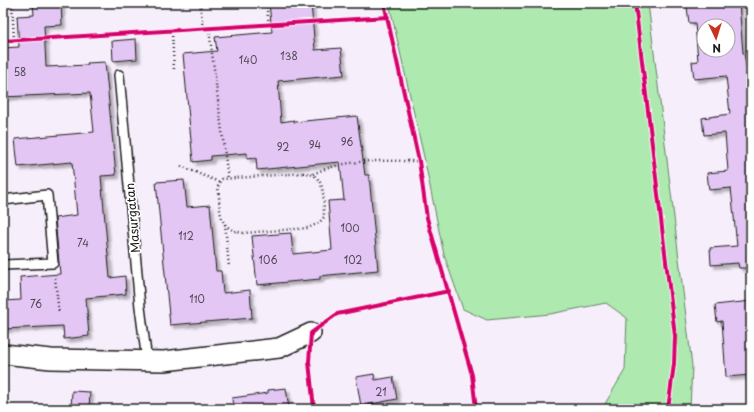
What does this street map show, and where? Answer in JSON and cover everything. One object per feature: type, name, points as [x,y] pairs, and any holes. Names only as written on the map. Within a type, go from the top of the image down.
[{"type":"street","points":[[3,354],[51,359],[171,361],[279,348],[311,333]]},
{"type":"lane","name":"Masurgatan","points":[[119,75],[147,361]]},
{"type":"lane","points":[[3,200],[47,195],[53,264],[3,265]]},
{"type":"path","points":[[12,3],[14,39]]},
{"type":"path","points":[[200,3],[203,30]]},
{"type":"path","points":[[266,3],[269,25]]},
{"type":"path","points":[[745,3],[751,47]]},
{"type":"path","points":[[262,25],[277,24]]},
{"type":"path","points":[[210,29],[228,179]]},
{"type":"path","points":[[195,30],[217,29]]},
{"type":"path","points":[[164,32],[179,31]]},
{"type":"path","points":[[172,32],[174,70]]},
{"type":"path","points":[[8,40],[22,39]]},
{"type":"path","points":[[417,153],[420,168]]},
{"type":"path","points":[[312,174],[342,164],[363,161],[419,161]]},
{"type":"path","points":[[181,166],[219,182],[228,179],[303,173],[312,174],[318,177],[322,184],[324,217],[319,223],[308,228],[244,233],[234,232],[220,217],[219,182]]},
{"type":"path","points":[[225,224],[228,267]]},
{"type":"path","points":[[53,264],[60,313]]},
{"type":"green space","points":[[389,3],[648,3],[692,366],[690,409],[602,409],[625,370],[627,318],[606,303],[550,314],[487,320],[463,309],[444,255],[424,157]]},
{"type":"building","points":[[33,3],[61,3],[62,25],[44,26],[46,67],[88,65],[87,63],[105,62],[116,175],[101,176],[110,278],[125,276],[126,294],[86,298],[89,336],[64,339],[63,326],[3,329],[3,301],[21,300],[20,277],[60,274],[55,218],[77,215],[72,162],[18,167],[15,139],[94,132],[90,93],[3,97],[3,48],[19,47],[17,16],[34,15]]},
{"type":"building","points":[[269,3],[311,3],[315,50],[341,48],[344,75],[278,81],[281,122],[357,116],[365,175],[369,175],[378,270],[320,276],[320,279],[257,285],[252,236],[291,233],[293,254],[332,250],[328,201],[344,200],[340,162],[257,170],[256,158],[247,159],[247,153],[211,156],[211,160],[193,162],[183,54],[217,51],[215,37],[272,32]]},
{"type":"building","points":[[708,3],[739,3],[743,53],[747,72],[750,77],[751,92],[751,268],[739,268],[738,263],[711,265],[710,248],[737,246],[731,188],[709,190],[707,173],[728,171],[725,133],[704,135],[702,118],[730,114],[726,76],[694,79],[692,62],[698,61],[698,58],[736,58],[736,18],[696,18],[696,36],[695,23],[689,23],[687,7]]},
{"type":"building","points":[[136,39],[137,59],[113,61],[112,41]]},
{"type":"building","points":[[184,180],[187,207],[210,205],[216,271],[221,271],[223,293],[250,290],[252,318],[170,325],[156,182]]},
{"type":"building","points":[[751,301],[751,375],[726,377],[722,321],[717,322],[715,305]]},
{"type":"building","points":[[374,374],[375,380],[393,377],[397,399],[361,406],[356,377]]},
{"type":"building","points":[[286,388],[289,409],[233,409],[232,398],[268,393],[268,390]]},
{"type":"building","points":[[72,391],[90,392],[89,409],[71,409]]},
{"type":"cycle path","points":[[384,3],[419,161],[427,218],[472,375],[476,409]]},
{"type":"cycle path","points":[[635,3],[675,336],[674,364],[668,409]]},
{"type":"cycle path","points":[[3,41],[388,17]]},
{"type":"cycle path","points":[[314,409],[309,362],[311,333],[337,314],[449,291]]}]
